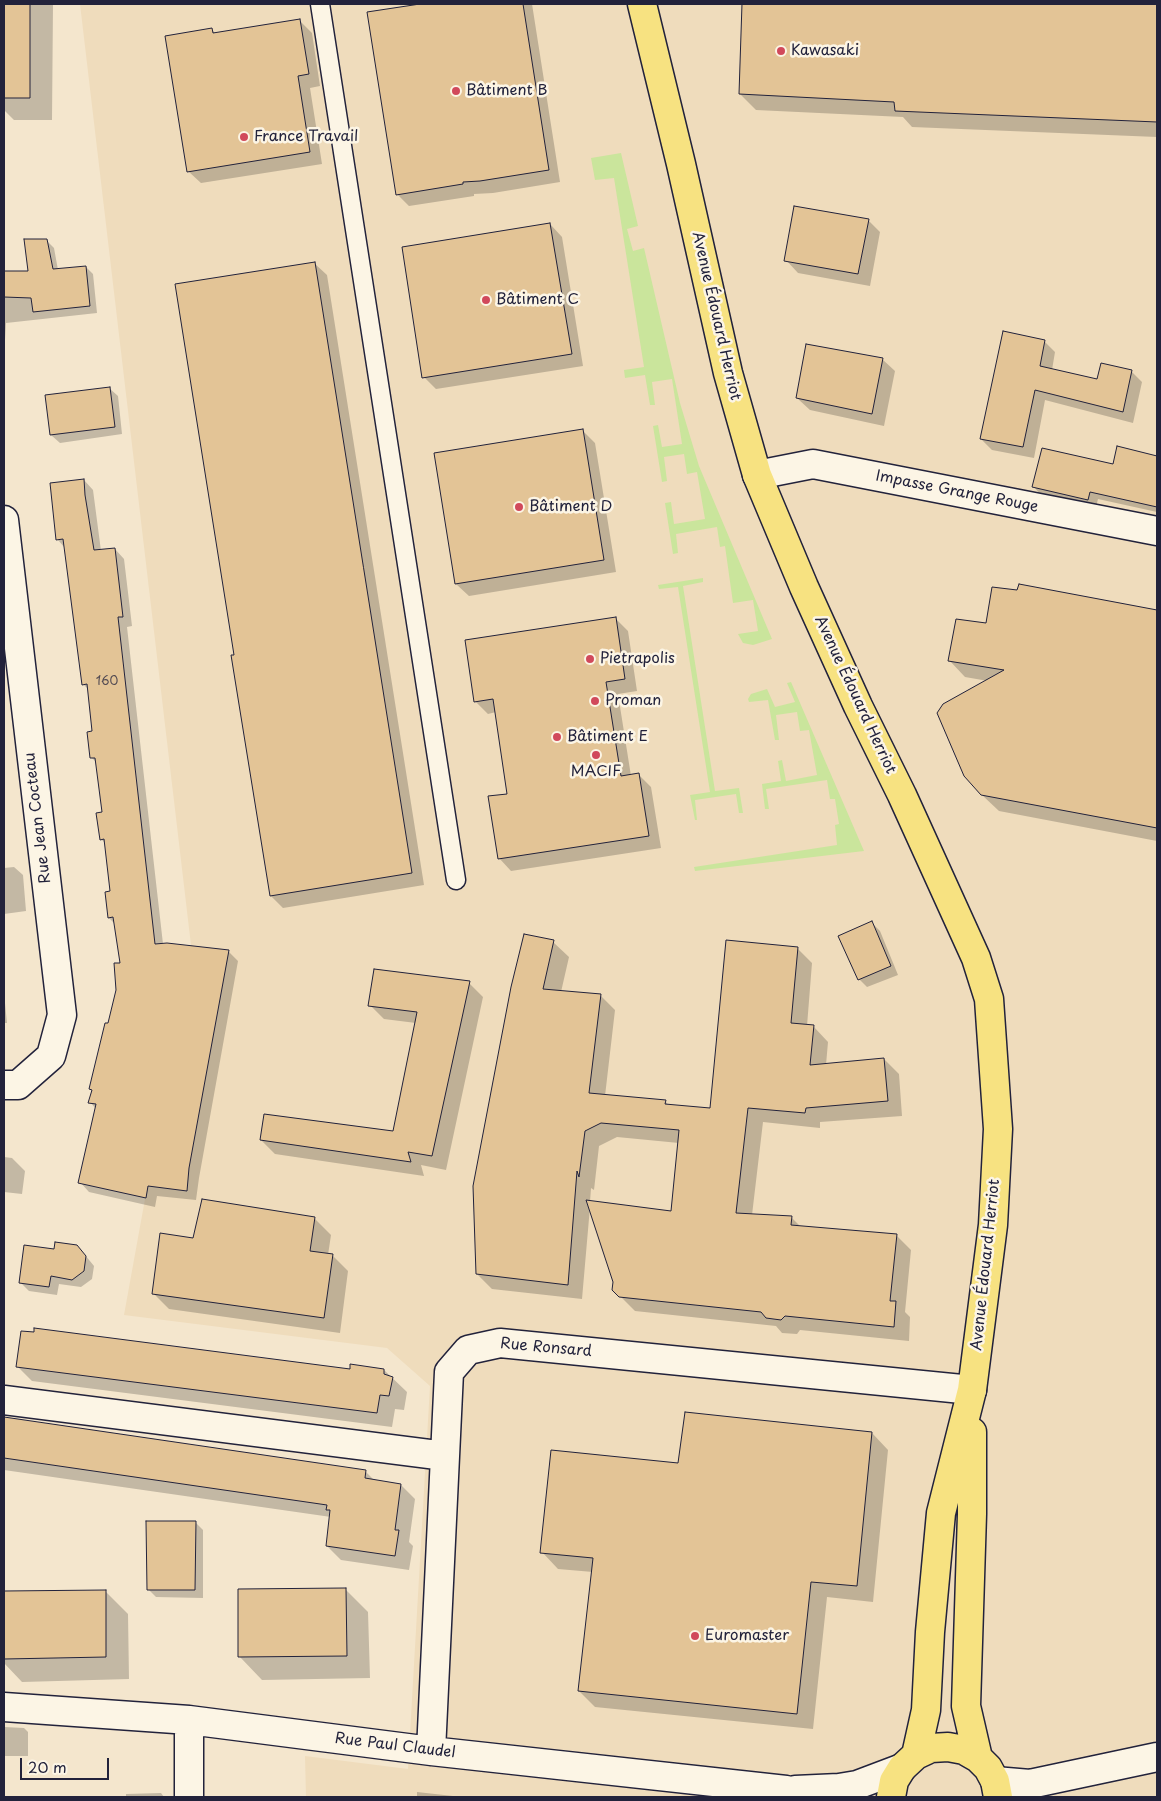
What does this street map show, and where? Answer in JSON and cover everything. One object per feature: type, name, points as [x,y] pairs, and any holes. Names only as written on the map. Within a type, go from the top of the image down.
[{"type":"main road","name":"Avenue Édouard Herriot","points":[[642,4],[681,164],[728,374],[757,475],[804,587],[850,689],[902,796],[976,958],[989,999],[998,1138],[993,1225],[972,1390],[941,1513],[930,1632],[926,1710],[909,1761],[894,1781],[891,1797]]},
{"type":"main road","name":"Avenue Édouard Herriot","points":[[972,1390],[972,1514],[966,1706],[978,1758]]},
{"type":"main road","points":[[909,1761],[931,1748],[948,1747],[964,1750],[978,1758],[988,1768],[997,1789]]},
{"type":"street","name":"Impasse Grange Rouge","points":[[757,475],[813,464],[1157,531]]},
{"type":"street","name":"Rue Jean Cocteau","points":[[4,520],[62,1015],[51,1056],[18,1085],[4,1085]]},
{"type":"street","name":"Rue Ronsard","points":[[431,1751],[449,1372],[468,1350],[500,1342],[972,1390]]},
{"type":"street","points":[[4,1400],[445,1456]]},
{"type":"street","name":"Rue Paul Claudel","points":[[4,1707],[189,1720],[431,1751],[786,1790],[816,1797]]},
{"type":"street","points":[[189,1720],[189,1797]]},
{"type":"street","points":[[997,1789],[1030,1784],[1157,1757]]},
{"type":"street","name":"Rue Paul Claudel","points":[[786,1790],[839,1788],[857,1785],[909,1761]]},
{"type":"lane","points":[[320,4],[456,880]]},
{"type":"shaded area","points":[[80,4],[1157,4],[1157,1797],[306,1797],[305,1756],[408,1769],[430,1386],[387,1348],[124,1315],[191,945]]},
{"type":"green space","points":[[621,153],[638,226],[627,229],[633,251],[644,248],[680,403],[699,466],[772,639],[753,645],[743,643],[738,634],[758,631],[753,600],[733,603],[725,546],[720,547],[717,527],[676,534],[678,553],[673,554],[665,503],[671,502],[674,524],[705,519],[697,472],[687,474],[684,454],[664,457],[667,481],[662,482],[653,426],[658,425],[662,447],[682,444],[672,379],[652,382],[655,405],[650,405],[645,375],[625,378],[624,370],[644,367],[614,178],[595,180],[591,158]]},
{"type":"green space","points":[[703,578],[703,582],[683,586],[715,791],[739,788],[743,813],[739,813],[736,794],[695,800],[697,820],[695,820],[690,795],[710,792],[678,587],[659,589],[658,585]]},
{"type":"green space","points":[[791,682],[864,851],[695,871],[694,867],[837,845],[835,825],[839,824],[835,799],[830,799],[827,780],[766,789],[769,809],[765,809],[762,784],[781,781],[778,761],[782,760],[786,781],[817,775],[809,730],[800,731],[797,712],[776,715],[779,740],[775,740],[768,700],[749,702],[748,699],[751,694],[767,689],[775,707],[795,702],[787,683]]},
{"type":"building","points":[[4,4],[30,4],[30,98],[4,98]]},
{"type":"building","name":"Bâtiment B","points":[[420,4],[523,4],[549,170],[463,182],[463,184],[396,195],[367,12]]},
{"type":"building","points":[[742,4],[1157,4],[1157,122],[895,111],[894,102],[739,94]]},
{"type":"building","points":[[300,19],[309,74],[298,76],[310,152],[187,172],[165,36],[212,28],[213,33]]},
{"type":"building","points":[[794,206],[869,219],[858,274],[784,261]]},
{"type":"building","name":"Bâtiment C","points":[[550,223],[572,354],[422,378],[402,247]]},
{"type":"building","points":[[24,239],[47,239],[53,269],[86,266],[90,306],[33,312],[31,298],[4,297],[4,271],[28,271]]},
{"type":"building","points":[[315,262],[412,873],[270,896],[231,655],[234,655],[175,284]]},
{"type":"building","points":[[1003,331],[1045,340],[1040,366],[1097,379],[1101,363],[1132,370],[1123,412],[1035,390],[1023,447],[980,439]]},
{"type":"building","points":[[806,344],[883,358],[872,414],[796,398]]},
{"type":"building","points":[[110,387],[115,427],[50,435],[45,395]]},
{"type":"building","name":"Bâtiment D","points":[[583,429],[604,560],[455,584],[434,453]]},
{"type":"building","points":[[1117,446],[1157,456],[1157,507],[1090,492],[1088,500],[1032,487],[1042,448],[1113,464]]},
{"type":"building","points":[[84,479],[94,550],[115,548],[123,617],[118,617],[155,944],[167,943],[229,950],[189,1168],[187,1191],[148,1186],[146,1198],[78,1183],[96,1104],[88,1103],[92,1090],[89,1089],[105,1023],[108,1023],[116,990],[114,963],[120,963],[113,917],[108,918],[105,892],[110,891],[104,839],[100,840],[96,813],[102,812],[95,758],[90,758],[87,732],[92,731],[87,684],[82,685],[63,539],[56,540],[50,483]]},
{"type":"building","points":[[1019,584],[1157,610],[1157,828],[981,795],[964,776],[937,713],[943,704],[1004,670],[948,661],[956,619],[986,623],[992,587],[1017,590]]},
{"type":"building","name":"Bâtiment E","points":[[616,617],[625,679],[606,682],[621,776],[639,773],[649,836],[498,859],[488,796],[507,794],[493,699],[474,702],[465,640]]},
{"type":"building","points":[[872,921],[891,966],[858,980],[838,936]]},
{"type":"building","points":[[524,934],[554,940],[543,989],[601,994],[589,1093],[666,1100],[665,1104],[710,1108],[726,940],[798,947],[791,1023],[814,1025],[810,1065],[884,1058],[888,1101],[806,1108],[805,1113],[748,1108],[736,1213],[792,1216],[791,1225],[897,1234],[890,1301],[896,1301],[894,1327],[785,1316],[781,1320],[766,1318],[761,1312],[619,1297],[612,1290],[613,1282],[586,1200],[671,1211],[679,1130],[601,1123],[585,1131],[579,1177],[577,1171],[568,1285],[476,1274],[473,1186],[511,987]]},
{"type":"building","points":[[374,969],[470,981],[432,1156],[408,1152],[411,1162],[260,1140],[264,1114],[393,1131],[417,1012],[368,1006]]},
{"type":"building","points":[[202,1199],[315,1217],[310,1251],[333,1254],[324,1318],[152,1294],[160,1233],[193,1238]]},
{"type":"building","points":[[55,1242],[77,1245],[86,1256],[84,1271],[72,1280],[51,1276],[49,1287],[19,1283],[24,1245],[54,1249]]},
{"type":"building","points":[[34,1328],[350,1369],[350,1364],[384,1369],[384,1374],[393,1377],[389,1396],[380,1395],[377,1413],[16,1367],[21,1331],[34,1332]]},
{"type":"building","points":[[685,1412],[872,1432],[857,1586],[811,1582],[797,1714],[578,1691],[593,1558],[540,1553],[551,1450],[678,1463]]},
{"type":"building","points":[[4,1417],[366,1470],[365,1478],[401,1484],[395,1530],[399,1530],[395,1556],[326,1546],[330,1510],[326,1510],[327,1505],[4,1458]]},
{"type":"building","points":[[146,1521],[196,1521],[195,1590],[147,1590]]},
{"type":"building","points":[[346,1588],[347,1656],[238,1657],[238,1589]]},
{"type":"building","points":[[106,1590],[106,1657],[4,1659],[4,1591]]},
{"type":"place","name":"Kawasaki","points":[[781,51]]},
{"type":"place","name":"Bâtiment B","points":[[456,91]]},
{"type":"place","name":"France Travail","points":[[244,137]]},
{"type":"place","name":"Bâtiment C","points":[[486,300]]},
{"type":"place","name":"Bâtiment D","points":[[519,507]]},
{"type":"place","name":"Pietrapolis","points":[[590,659]]},
{"type":"place","name":"Proman","points":[[595,701]]},
{"type":"place","name":"Bâtiment E","points":[[557,737]]},
{"type":"place","name":"MACIF","points":[[596,755]]},
{"type":"place","name":"Euromaster","points":[[695,1636]]}]
